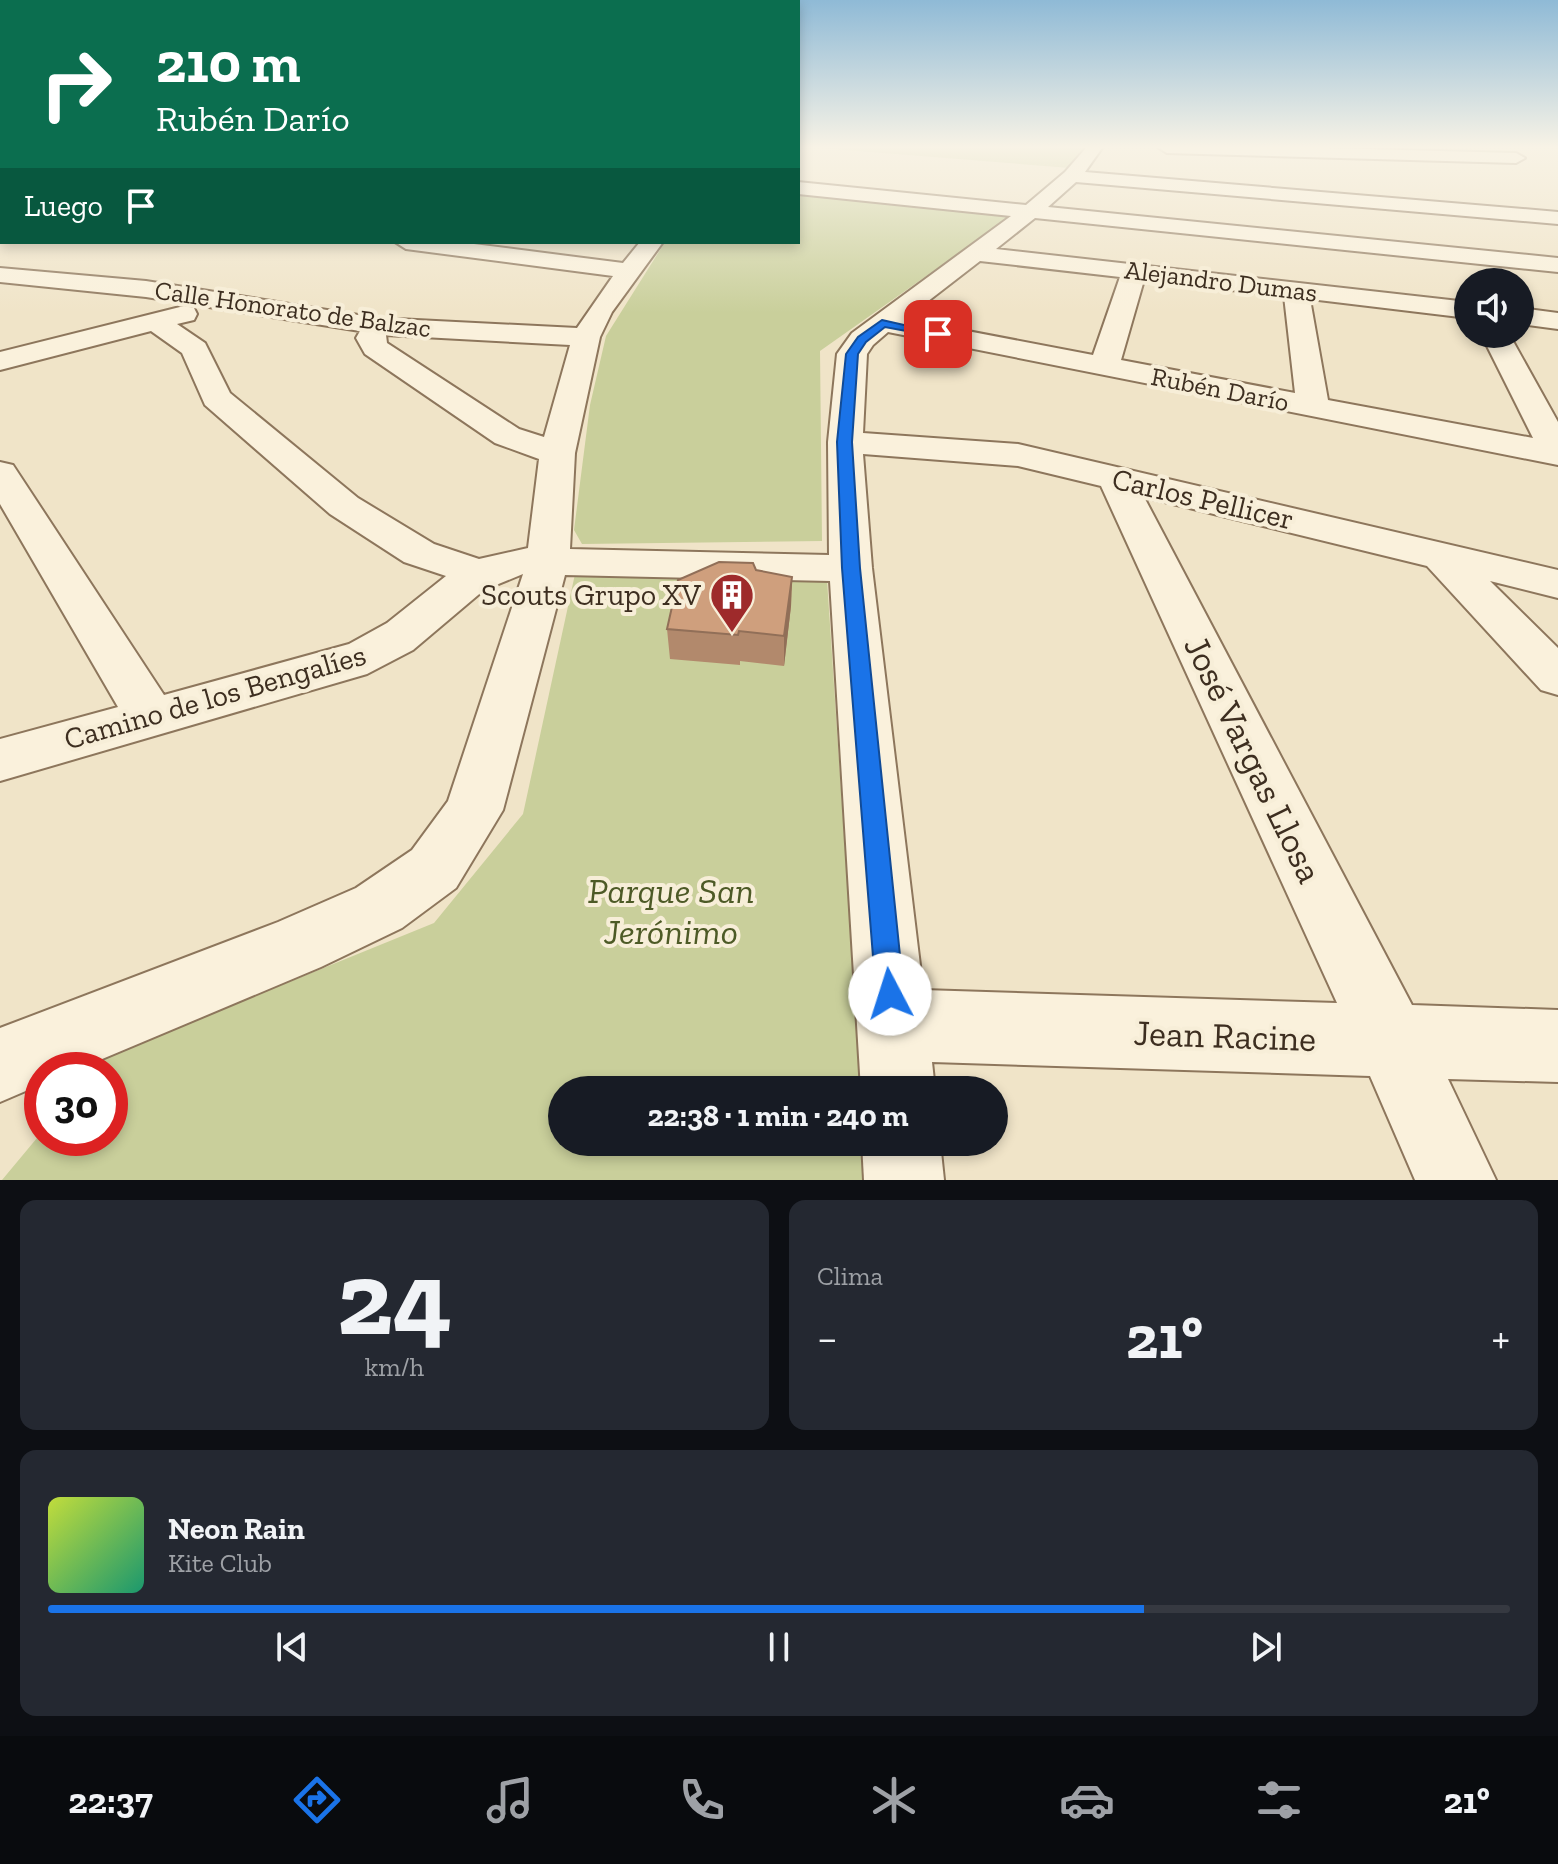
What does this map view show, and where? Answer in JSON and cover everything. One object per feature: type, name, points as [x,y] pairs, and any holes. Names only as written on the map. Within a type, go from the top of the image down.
[{"type":"street","points":[[951,203],[1558,265]]},
{"type":"street","points":[[895,1057],[851,568],[845,442],[852,354],[862,339],[1040,203]]},
{"type":"street","points":[[1400,203],[1558,218]]},
{"type":"street","points":[[1416,203],[1418,207]]},
{"type":"street","points":[[439,244],[640,256]]},
{"type":"street","name":"Alejandro Dumas","points":[[974,253],[1454,308]]},
{"type":"street","points":[[12,1073],[379,908],[434,869],[474,810],[548,561],[557,453],[586,337],[599,311],[640,256]]},
{"type":"street","points":[[1104,366],[1134,271]]},
{"type":"street","name":"Calle Honorato de Balzac","points":[[0,275],[146,289],[377,326],[586,337]]},
{"type":"street","points":[[1296,290],[1313,407]]},
{"type":"street","points":[[0,361],[228,302]]},
{"type":"street","points":[[1534,318],[1558,321]]},
{"type":"street","points":[[155,321],[195,349],[216,398],[344,506],[419,553],[478,573]]},
{"type":"street","name":"Rubén Darío","points":[[882,323],[1558,454]]},
{"type":"street","points":[[377,326],[370,338],[375,348],[507,436],[557,453]]},
{"type":"street","points":[[1502,348],[1558,454]]},
{"type":"street","name":"Carlos Pellicer","points":[[845,442],[1018,455],[1558,584]]},
{"type":"street","points":[[0,473],[151,718]]},
{"type":"street","name":"José Vargas Llosa","points":[[1116,478],[1391,1040],[1456,1180]]},
{"type":"street","points":[[1441,556],[1558,678]]},
{"type":"street","name":"Camino de los Bengalíes","points":[[0,760],[342,665],[376,651],[403,635],[478,573],[519,561],[851,568]]},
{"type":"street","name":"Jean Racine","points":[[895,1057],[1391,1040],[1558,1046]]},
{"type":"street","points":[[902,1156],[904,1180]]},
{"type":"green space","points":[[800,203],[928,203],[1017,212],[820,351],[822,541],[582,544],[574,530],[590,405],[606,336],[664,244],[800,244]]},
{"type":"green space","name":"Parque San Jerónimo","points":[[575,574],[827,580],[860,1076],[548,1076],[548,1156],[866,1156],[867,1180],[2,1180],[24,1154],[128,1156],[128,1052],[117,1052],[434,923],[523,814]]},
{"type":"building","points":[[719,562],[753,563],[756,570],[792,577],[784,636],[667,629],[678,580]]},
{"type":"place","name":"Scouts Grupo XV","points":[[732,634]]},
{"type":"route","points":[[890,994],[851,568],[845,442],[852,354],[862,339],[882,323],[938,334]]}]
